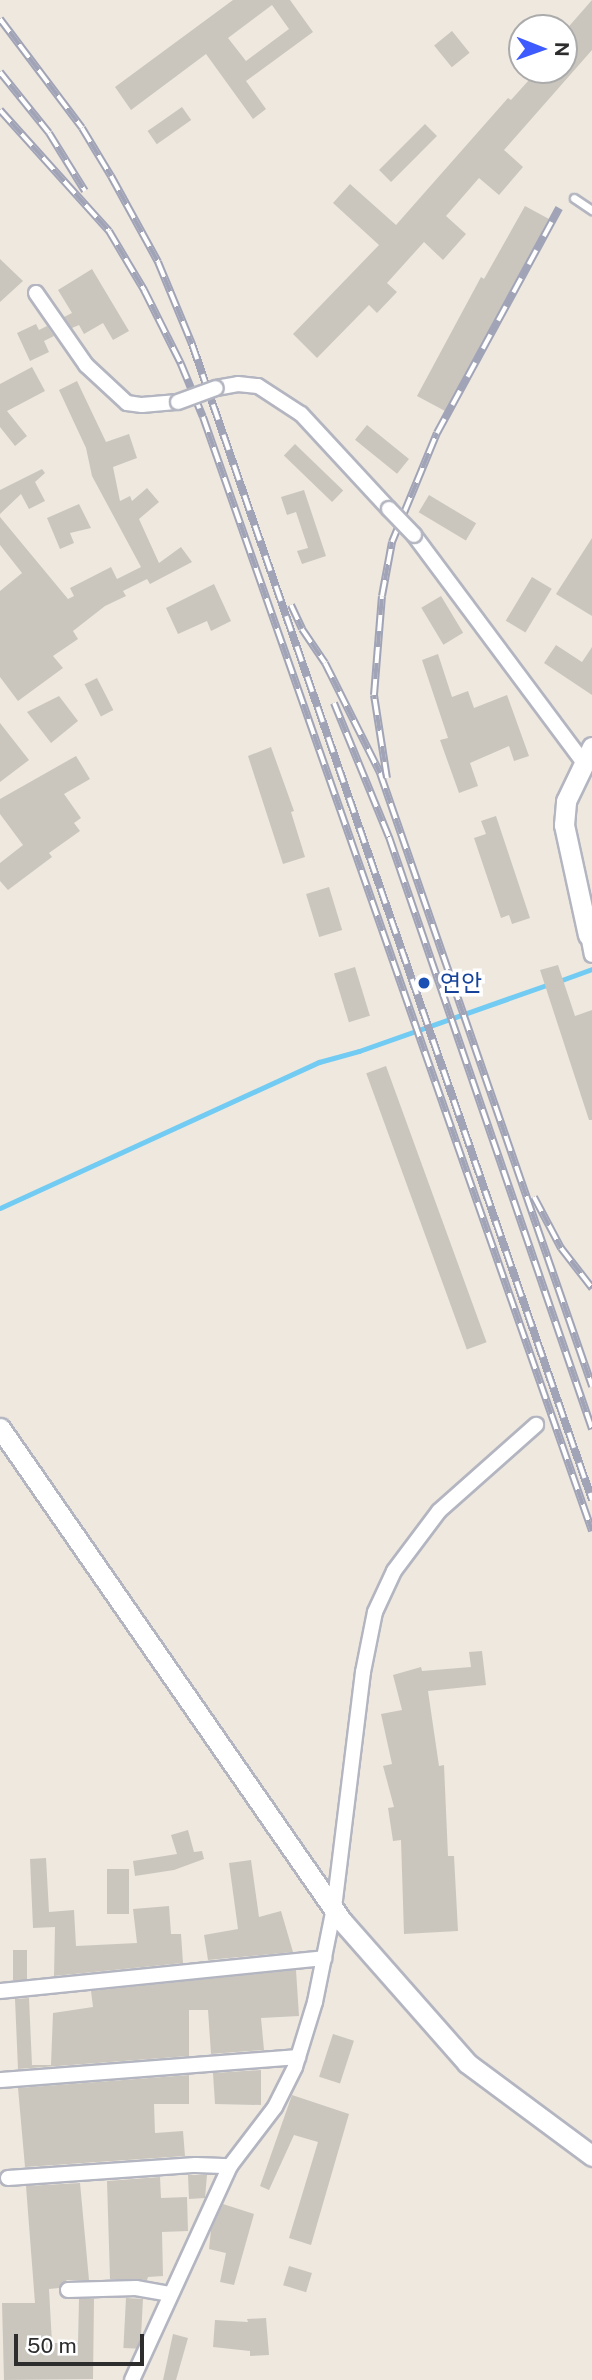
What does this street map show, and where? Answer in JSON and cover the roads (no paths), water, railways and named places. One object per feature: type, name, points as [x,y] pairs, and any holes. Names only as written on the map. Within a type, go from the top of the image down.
[{"type":"street","points":[[36,293],[86,365],[127,403],[142,405],[178,401],[216,387],[238,384],[258,386],[302,414],[414,535],[587,755],[566,800],[564,825],[590,934],[592,955]]},
{"type":"street","points":[[132,2380],[230,2166],[275,2107],[298,2057],[315,2002],[334,1908],[363,1672],[375,1612],[394,1571],[439,1511],[536,1425]]},
{"type":"street","points":[[0,1428],[334,1908],[467,2063],[592,2156]]},
{"type":"street","points":[[0,1991],[324,1958]]},
{"type":"street","points":[[0,2080],[298,2057]]},
{"type":"street","points":[[8,2178],[196,2165],[230,2166]]},
{"type":"street","points":[[68,2290],[136,2288],[170,2294]]},
{"type":"lane","points":[[574,198],[592,210]]},
{"type":"waterway","points":[[559,981],[592,969]]},
{"type":"waterway","points":[[0,1208],[319,1062],[359,1051],[549,984]]},
{"type":"railway","points":[[0,19],[82,128],[111,176],[158,262],[192,344],[592,1500]]},
{"type":"railway","points":[[0,72],[49,133],[85,191]]},
{"type":"railway","points":[[0,110],[109,231],[144,290],[181,364],[203,417],[592,1531]]},
{"type":"railway","points":[[387,778],[374,695],[382,596],[392,542],[437,433],[559,208]]},
{"type":"railway","points":[[291,605],[302,629],[325,663],[380,773],[592,1386]]},
{"type":"railway","points":[[334,703],[389,837],[592,1429]]},
{"type":"railway","points":[[534,1197],[561,1248],[592,1288]]},
{"type":"place","name":"연안","points":[[424,983]]}]
